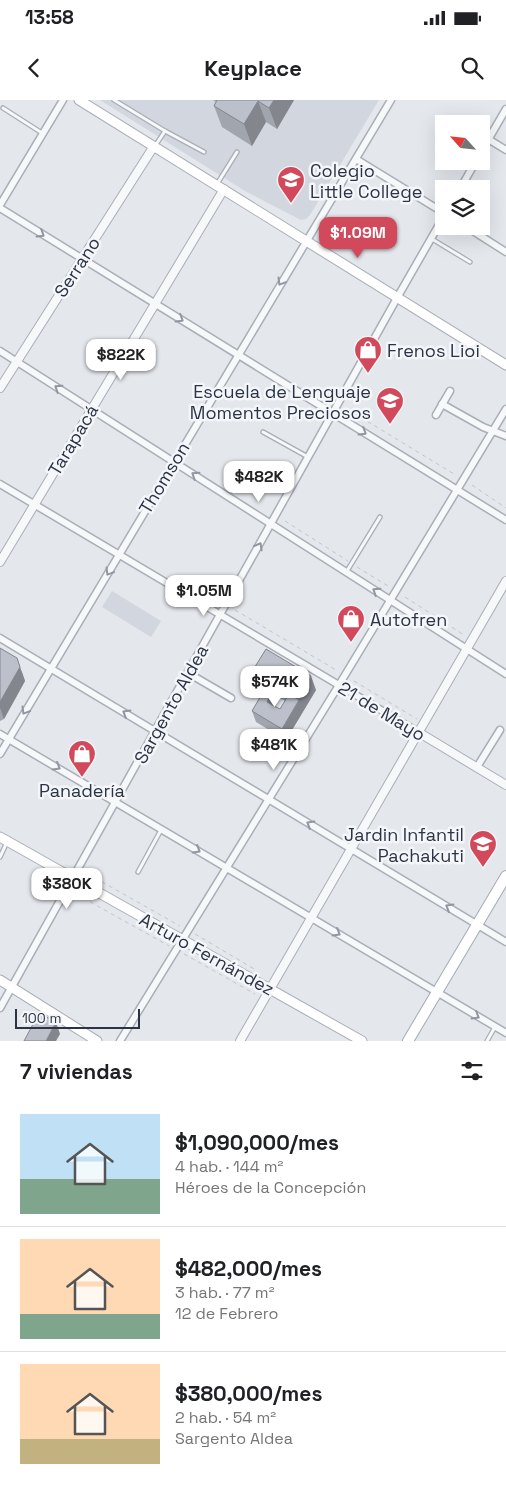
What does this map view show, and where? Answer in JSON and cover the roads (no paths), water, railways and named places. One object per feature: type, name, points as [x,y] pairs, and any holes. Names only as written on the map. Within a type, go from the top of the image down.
[{"type":"main road","points":[[79,100],[506,365]]},
{"type":"main road","name":"Arturo Fernández","points":[[4,839],[362,1041]]},
{"type":"main road","points":[[408,1041],[506,876]]},
{"type":"main road","points":[[0,980],[97,1041]]},
{"type":"street","points":[[63,100],[0,206],[82,259],[506,520]]},
{"type":"street","name":"Thomson","points":[[0,754],[391,100]]},
{"type":"street","points":[[490,136],[506,109]]},
{"type":"street","points":[[490,140],[506,150]]},
{"type":"street","name":"Serrano","points":[[0,388],[154,146]]},
{"type":"street","points":[[356,159],[435,209]]},
{"type":"street","name":"Tarapacá","points":[[0,562],[155,304],[220,187]]},
{"type":"street","name":"Sargento Aldea","points":[[0,1008],[435,231]]},
{"type":"street","points":[[479,235],[506,252]]},
{"type":"street","points":[[0,351],[506,674]]},
{"type":"street","points":[[436,415],[450,391]]},
{"type":"street","points":[[442,404],[483,427],[506,436]]},
{"type":"street","points":[[120,1041],[269,800],[506,409]]},
{"type":"street","name":"21 de Mayo","points":[[0,484],[506,784]]},
{"type":"street","points":[[240,1041],[506,581]]},
{"type":"street","points":[[0,638],[506,942]]},
{"type":"street","points":[[188,673],[231,698]]},
{"type":"street","points":[[477,767],[500,730]]},
{"type":"street","points":[[0,734],[506,1034]]},
{"type":"lane","points":[[114,100],[204,152]]},
{"type":"lane","points":[[3,108],[43,134]]},
{"type":"lane","points":[[154,146],[165,131]]},
{"type":"lane","points":[[220,187],[237,152]]},
{"type":"lane","points":[[431,238],[470,262]]},
{"type":"lane","points":[[263,432],[308,457]]},
{"type":"lane","points":[[346,572],[380,518]]},
{"type":"lane","points":[[138,872],[161,829]]},
{"type":"lane","points":[[0,857],[4,839]]},
{"type":"lane","points":[[488,1041],[495,1027]]},
{"type":"place","name":"Colegio Little College","points":[[291,204]]},
{"type":"place","name":"Frenos Lioi","points":[[368,374]]},
{"type":"place","name":"Escuela de Lenguaje Momentos Preciosos","points":[[390,425]]},
{"type":"place","name":"Autofren","points":[[351,643]]},
{"type":"place","name":"Panadería","points":[[82,778]]},
{"type":"place","name":"Jardin Infantil Pachakuti","points":[[483,868]]}]
